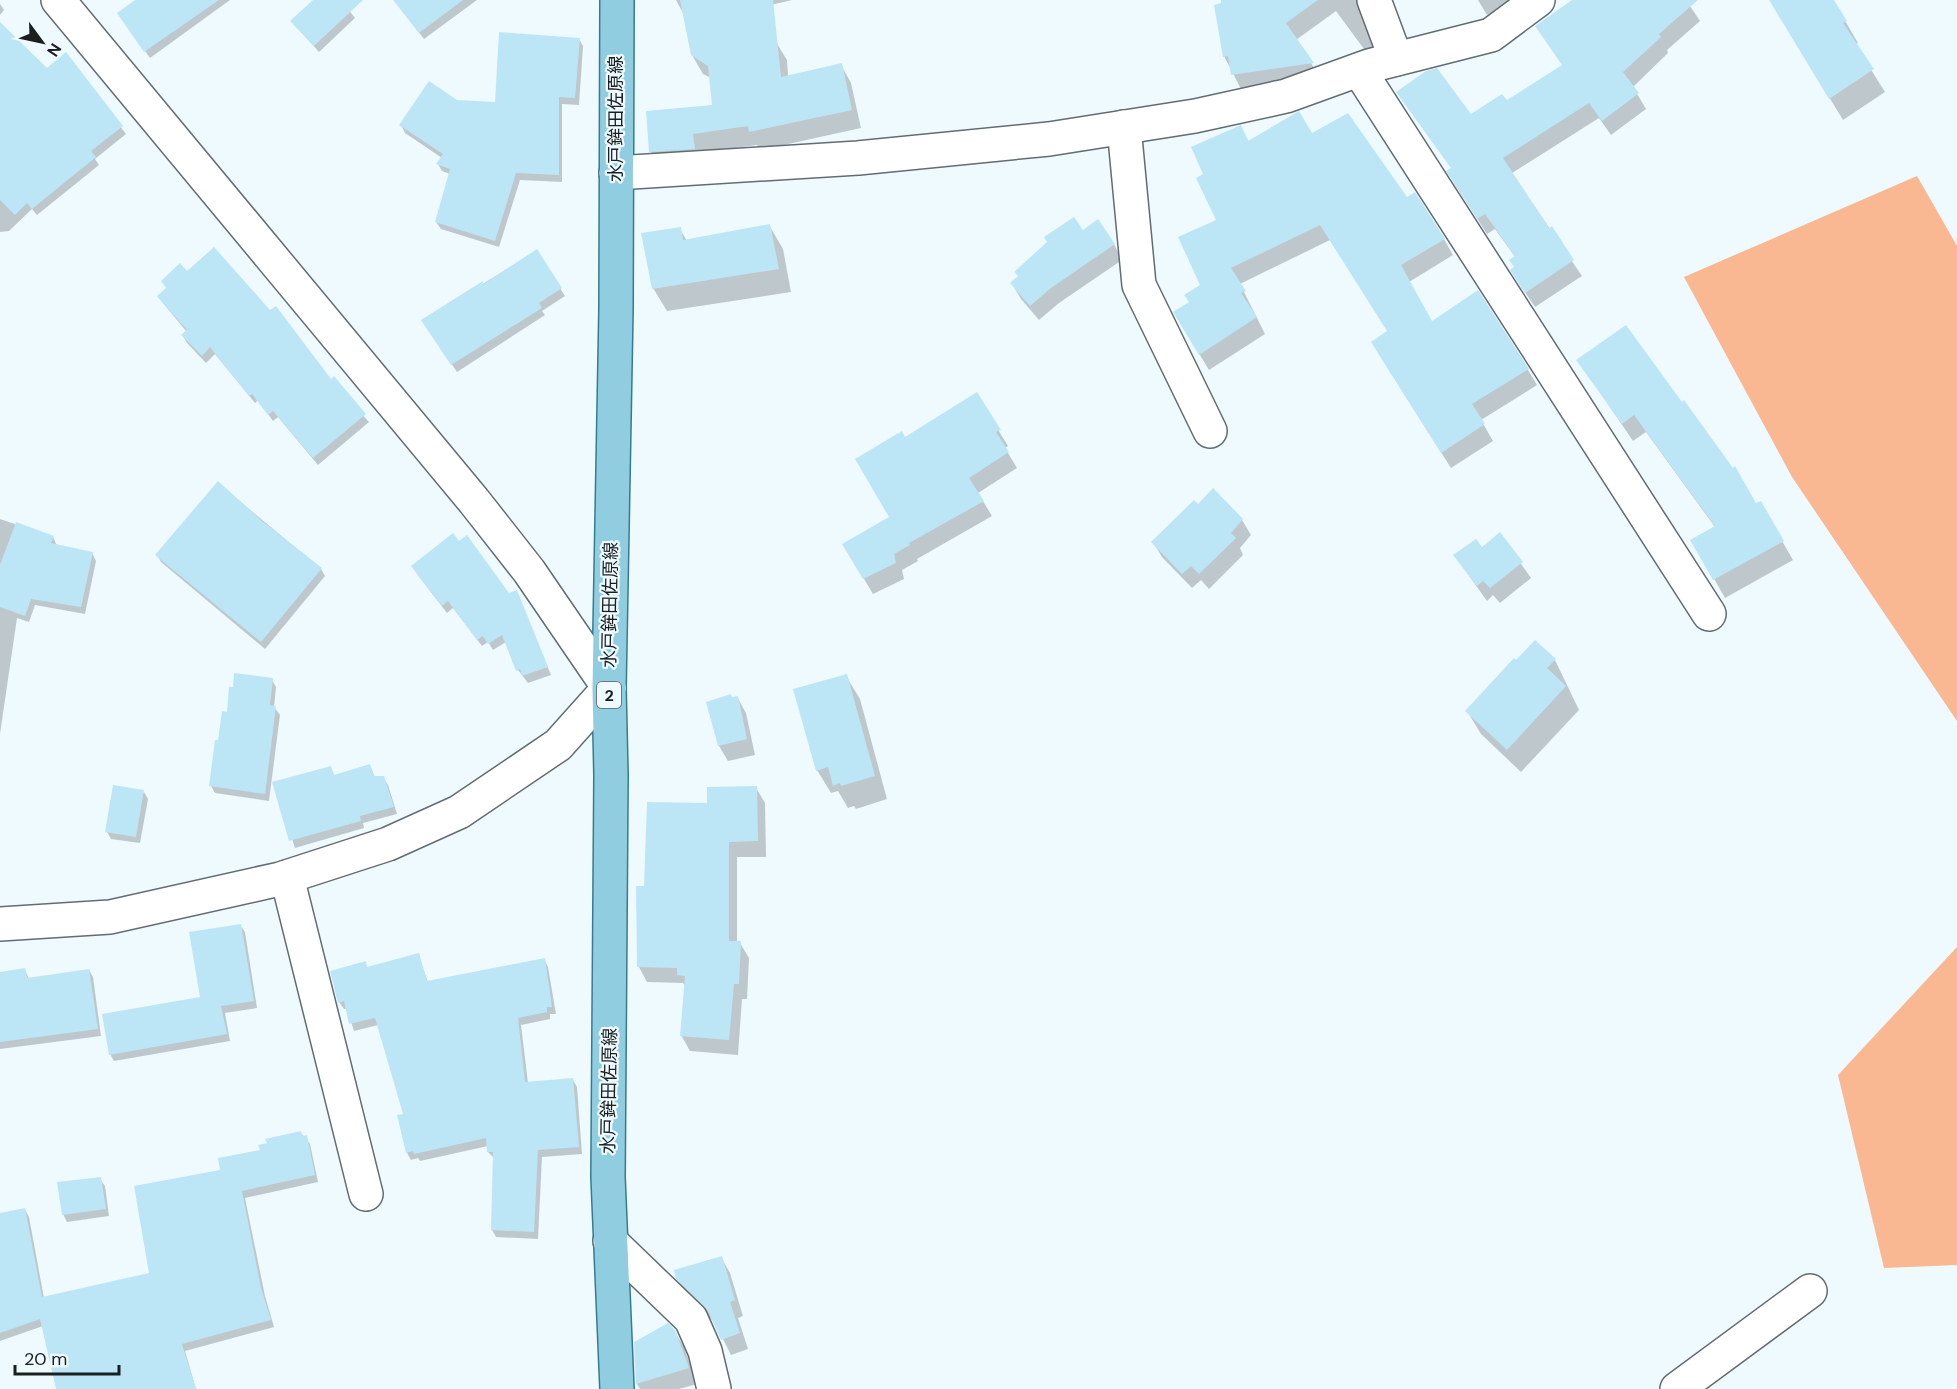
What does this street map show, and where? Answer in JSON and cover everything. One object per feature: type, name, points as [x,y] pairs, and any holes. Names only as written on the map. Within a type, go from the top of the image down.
[{"type":"main road","name":"水戸鉾田佐原線","points":[[617,0],[616,309],[609,688],[611,787],[608,1177],[617,1389]]},
{"type":"street","points":[[0,924],[110,917],[287,877],[388,844],[459,812],[558,746],[609,688],[529,571],[474,501],[58,0]]},
{"type":"street","points":[[1374,0],[1396,59]]},
{"type":"street","points":[[616,173],[858,158],[1049,139],[1195,116],[1286,96],[1359,70],[1491,35],[1538,0]]},
{"type":"street","points":[[1359,70],[1709,614]]},
{"type":"street","points":[[1124,127],[1139,285],[1210,431]]},
{"type":"street","points":[[287,877],[366,1194]]},
{"type":"street","points":[[610,1241],[691,1319],[705,1351],[714,1389]]},
{"type":"street","points":[[1677,1389],[1810,1290]]},
{"type":"shaded area","points":[[1917,176],[1957,246],[1957,721],[1792,477],[1684,277]]},
{"type":"shaded area","points":[[1957,947],[1957,1265],[1884,1268],[1838,1075]]},
{"type":"building","points":[[135,0],[219,0],[144,52],[117,13]]},
{"type":"building","points":[[313,0],[363,0],[314,46],[290,21]]},
{"type":"building","points":[[393,0],[463,0],[419,33]]},
{"type":"building","points":[[680,0],[773,0],[781,77],[842,63],[852,110],[749,132],[748,126],[693,134],[695,149],[649,152],[646,111],[712,105],[708,66],[691,55]]},
{"type":"building","points":[[1221,0],[1318,0],[1286,23],[1314,63],[1231,75],[1228,56],[1223,57],[1214,5],[1221,3]]},
{"type":"building","points":[[1572,0],[1698,0],[1659,34],[1661,37],[1623,72],[1639,93],[1602,121],[1589,103],[1503,158],[1549,228],[1552,226],[1574,260],[1525,293],[1510,270],[1514,267],[1509,260],[1515,256],[1485,214],[1477,219],[1446,171],[1451,168],[1396,92],[1426,71],[1437,68],[1471,114],[1502,94],[1507,100],[1562,65],[1535,26]]},
{"type":"building","points":[[1769,0],[1834,0],[1847,21],[1843,23],[1874,69],[1829,99]]},
{"type":"building","points":[[0,22],[47,68],[66,52],[123,126],[91,151],[96,157],[32,209],[27,203],[15,215],[0,200]]},
{"type":"building","points":[[499,32],[580,38],[575,98],[559,97],[559,175],[516,173],[495,241],[435,222],[450,169],[436,164],[443,154],[399,125],[429,81],[457,100],[495,102]]},
{"type":"building","points":[[1299,111],[1312,133],[1348,113],[1407,197],[1415,192],[1445,239],[1401,265],[1432,321],[1478,290],[1529,369],[1472,404],[1485,424],[1441,453],[1371,342],[1387,331],[1320,225],[1231,268],[1246,291],[1241,293],[1257,317],[1199,355],[1173,312],[1189,302],[1184,295],[1200,285],[1178,237],[1216,220],[1196,178],[1203,174],[1191,147],[1241,125],[1248,141]]},
{"type":"building","points":[[1074,217],[1083,230],[1098,219],[1115,244],[1051,288],[1030,306],[1010,283],[1018,276],[1014,272],[1047,242],[1044,237]]},
{"type":"building","points":[[770,224],[779,269],[652,289],[641,233],[681,227],[683,240]]},
{"type":"building","points":[[214,247],[270,310],[276,306],[331,379],[334,376],[366,414],[313,458],[273,411],[268,415],[252,394],[249,396],[210,347],[202,356],[181,335],[187,330],[157,296],[166,288],[161,281],[180,263],[187,271]]},
{"type":"building","points":[[537,249],[562,288],[539,303],[542,308],[451,365],[421,320],[483,281],[482,285]]},
{"type":"building","points":[[1626,325],[1733,468],[1735,466],[1756,503],[1761,501],[1784,541],[1713,580],[1690,540],[1715,526],[1634,415],[1622,424],[1576,360]]},
{"type":"building","points":[[977,392],[1001,430],[996,432],[1009,452],[969,478],[984,501],[909,543],[910,545],[894,554],[896,563],[863,579],[842,544],[889,517],[855,459],[902,431],[905,437]]},
{"type":"building","points":[[218,481],[261,520],[322,568],[261,642],[155,555]]},
{"type":"building","points":[[1213,488],[1243,519],[1231,533],[1236,538],[1199,574],[1191,566],[1182,574],[1151,542],[1194,500],[1198,504]]},
{"type":"building","points":[[16,522],[54,536],[51,543],[93,552],[81,607],[31,599],[25,616],[0,607],[0,565]]},
{"type":"building","points":[[1500,532],[1523,562],[1490,588],[1483,581],[1477,586],[1453,555],[1476,539],[1482,547]]},
{"type":"building","points":[[453,533],[459,541],[467,535],[509,593],[517,590],[548,667],[522,676],[520,669],[516,671],[502,635],[488,644],[483,636],[477,640],[448,601],[442,606],[411,566]]},
{"type":"building","points":[[1535,640],[1556,659],[1547,668],[1566,686],[1507,750],[1465,711],[1514,658],[1516,660]]},
{"type":"building","points":[[234,673],[273,678],[270,705],[276,706],[265,794],[209,786],[215,740],[218,740],[222,711],[227,712],[229,687],[233,687]]},
{"type":"building","points":[[847,674],[875,776],[841,786],[840,783],[833,786],[828,767],[816,771],[793,689]]},
{"type":"building","points":[[731,694],[732,697],[738,696],[747,739],[718,746],[706,702]]},
{"type":"building","points":[[370,764],[374,776],[384,776],[394,807],[360,816],[361,821],[289,841],[272,782],[331,766],[334,775]]},
{"type":"building","points":[[113,785],[144,790],[136,837],[105,832]]},
{"type":"building","points":[[757,786],[758,841],[729,842],[729,941],[741,941],[739,984],[734,984],[729,1040],[680,1036],[685,976],[677,975],[677,968],[637,967],[636,886],[644,886],[647,802],[707,803],[707,787]]},
{"type":"building","points":[[241,924],[254,1001],[221,1006],[227,1034],[109,1055],[102,1014],[200,997],[189,932]]},
{"type":"building","points":[[419,953],[427,981],[545,958],[552,1007],[547,1007],[547,1012],[518,1018],[525,1082],[573,1078],[579,1147],[538,1150],[534,1232],[491,1230],[493,1152],[487,1152],[486,1138],[414,1154],[413,1151],[406,1153],[397,1115],[403,1114],[375,1018],[349,1024],[344,1001],[338,1003],[330,971],[366,961],[367,967]]},
{"type":"building","points":[[25,968],[27,978],[89,969],[98,1029],[0,1042],[0,972]]},
{"type":"building","points":[[301,1131],[302,1136],[307,1135],[315,1175],[242,1191],[261,1288],[271,1320],[182,1344],[196,1389],[56,1389],[40,1319],[0,1333],[0,1213],[25,1208],[42,1297],[149,1273],[134,1186],[220,1170],[218,1158],[260,1150],[258,1145],[267,1143],[265,1139]]},
{"type":"building","points":[[101,1177],[106,1209],[62,1215],[57,1182]]},
{"type":"building","points":[[722,1256],[735,1300],[730,1302],[740,1333],[721,1340],[708,1311],[676,1279],[674,1270]]},
{"type":"building","points":[[668,1323],[675,1330],[689,1368],[636,1384],[634,1342]]}]
